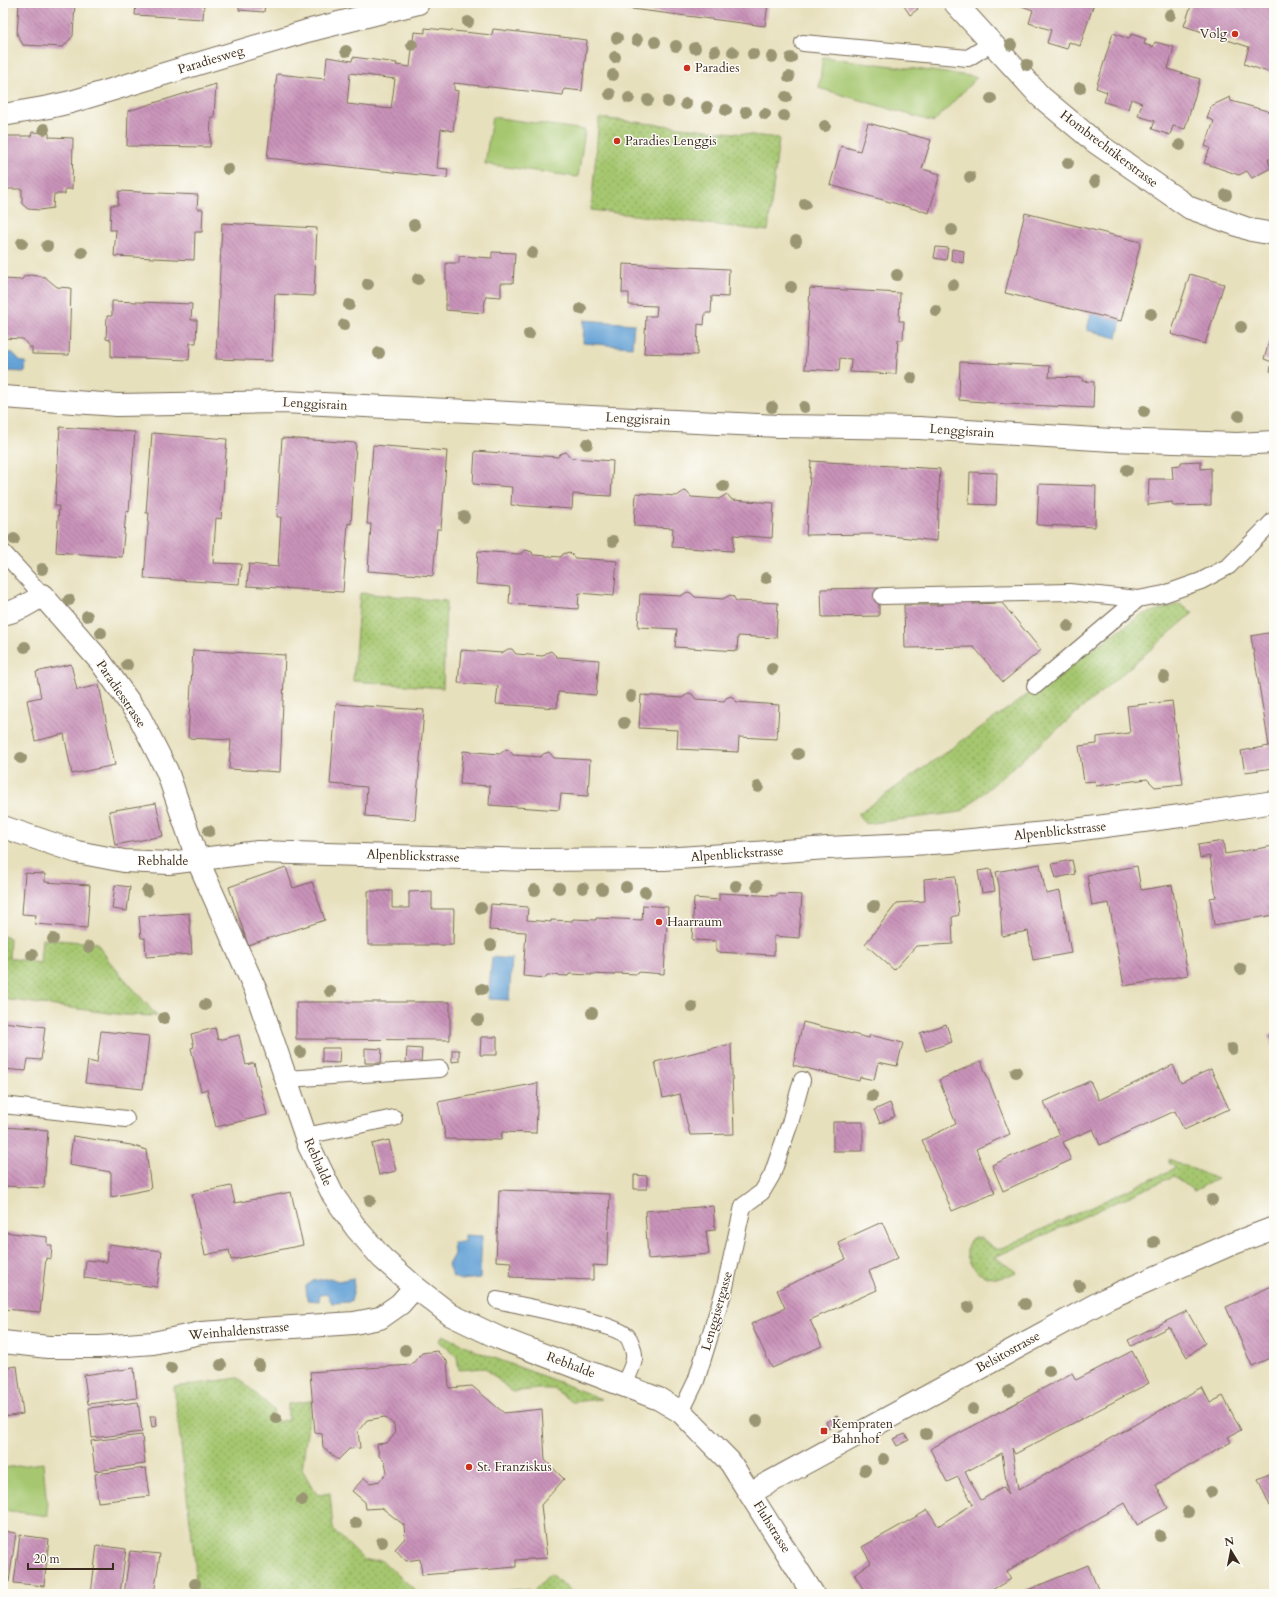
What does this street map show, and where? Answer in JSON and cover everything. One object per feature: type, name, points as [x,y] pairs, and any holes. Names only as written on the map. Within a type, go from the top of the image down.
[{"type":"street","name":"Paradiesweg","points":[[3,115],[63,104],[307,31],[418,3]]},
{"type":"street","name":"Hombrechtikerstrasse","points":[[955,3],[1041,96],[1095,142],[1190,208],[1251,230],[1274,234]]},
{"type":"street","name":"Lenggisrain","points":[[3,397],[117,405],[282,402],[779,426],[919,428],[1112,440],[1237,444],[1274,442]]},
{"type":"street","points":[[3,614],[28,605],[42,595]]},
{"type":"street","name":"Paradiesstrasse","points":[[42,595],[100,661],[139,716],[167,771],[198,861]]},
{"type":"street","name":"Alpenblickstrasse","points":[[198,861],[258,852],[532,860],[664,859],[958,841],[1067,831],[1274,802]]},
{"type":"street","name":"Rebhalde","points":[[3,827],[77,852],[124,861],[169,863],[198,861],[256,991],[305,1136],[333,1195],[356,1228],[382,1258],[415,1287],[451,1315],[497,1337],[658,1399],[681,1412],[730,1462]]},
{"type":"street","name":"Belsitostrasse","points":[[750,1493],[1106,1299],[1229,1245],[1274,1228]]},
{"type":"street","name":"Weinhaldenstrasse","points":[[3,1342],[48,1347],[100,1347],[154,1343],[201,1332],[354,1323],[380,1318],[400,1304],[415,1287]]},
{"type":"street","name":"Fluhstrasse","points":[[730,1462],[813,1594]]},
{"type":"lane","points":[[803,43],[968,58],[992,43]]},
{"type":"lane","points":[[882,596],[1069,592],[1138,599],[1164,594],[1201,581],[1229,566],[1274,520]]},
{"type":"lane","name":"Paradiesstrasse","points":[[3,552],[42,595]]},
{"type":"lane","points":[[1035,686],[1138,599]]},
{"type":"lane","points":[[286,1079],[440,1069]]},
{"type":"lane","name":"Lenggisergasse","points":[[681,1412],[696,1381],[725,1287],[743,1206],[762,1192],[772,1175],[790,1123],[802,1080]]},
{"type":"lane","points":[[3,1105],[126,1119]]},
{"type":"lane","points":[[305,1136],[394,1118]]},
{"type":"lane","points":[[497,1300],[587,1321],[611,1328],[627,1336],[632,1347],[634,1359],[624,1385]]},
{"type":"green space","points":[[823,57],[977,77],[934,122],[819,88]]},
{"type":"green space","points":[[492,117],[585,130],[578,177],[485,164]]},
{"type":"green space","points":[[599,118],[779,138],[768,231],[591,210]]},
{"type":"green space","points":[[360,593],[446,601],[443,688],[353,681]]},
{"type":"green space","points":[[1180,604],[1193,613],[961,812],[865,824],[858,814],[1141,615]]},
{"type":"green space","points":[[3,936],[10,938],[9,958],[40,963],[42,939],[97,943],[109,961],[157,1016],[124,1015],[3,999]]},
{"type":"green space","points":[[1169,1159],[1217,1179],[1194,1191],[1174,1176],[995,1257],[1016,1272],[1005,1277],[990,1278],[983,1275],[977,1271],[968,1259],[968,1245],[972,1238],[981,1238],[997,1250],[1176,1168],[1168,1162]]},
{"type":"green space","points":[[443,1335],[481,1353],[601,1399],[572,1402],[554,1389],[537,1389],[512,1392],[485,1368],[459,1370],[457,1357],[439,1341]]},
{"type":"green space","points":[[238,1378],[273,1409],[274,1422],[288,1420],[288,1404],[311,1401],[302,1469],[312,1487],[319,1495],[330,1493],[333,1529],[365,1561],[381,1560],[415,1590],[415,1594],[220,1594],[196,1589],[195,1563],[174,1387]]},
{"type":"green space","points":[[43,1463],[48,1516],[3,1510],[3,1468]]},
{"type":"green space","points":[[550,1574],[575,1594],[455,1594],[528,1589],[533,1592]]},
{"type":"water","points":[[1091,313],[1121,321],[1117,338],[1087,330]]},
{"type":"water","points":[[584,320],[634,324],[632,347],[583,343]]},
{"type":"water","points":[[3,352],[13,353],[22,362],[26,362],[25,372],[3,371]]},
{"type":"water","points":[[492,957],[512,959],[509,1000],[488,999]]},
{"type":"water","points":[[464,1235],[482,1236],[480,1278],[461,1280],[453,1277],[448,1265],[454,1254],[453,1242],[464,1242]]},
{"type":"water","points":[[330,1278],[338,1281],[353,1278],[354,1288],[351,1302],[332,1303],[327,1294],[320,1295],[319,1301],[307,1300],[306,1286],[313,1281]]},
{"type":"building","points":[[19,3],[75,3],[73,36],[63,47],[23,45],[17,34]]},
{"type":"building","points":[[136,3],[204,3],[203,19],[135,15]]},
{"type":"building","points":[[239,3],[265,3],[264,12],[239,10]]},
{"type":"building","points":[[585,3],[768,3],[765,26]]},
{"type":"building","points":[[902,3],[914,3],[918,9],[910,15]]},
{"type":"building","points":[[1020,3],[1094,3],[1080,46],[1069,42],[1067,49],[1047,43],[1051,30],[1029,23],[1033,10],[1019,5]]},
{"type":"building","points":[[1192,3],[1253,3],[1262,6],[1263,3],[1274,3],[1274,74],[1244,64],[1249,47],[1184,26]]},
{"type":"building","points":[[425,28],[492,35],[493,29],[587,40],[582,91],[564,89],[563,95],[454,83],[454,90],[458,91],[453,131],[441,129],[437,168],[448,169],[447,178],[267,158],[277,74],[325,79],[327,57],[352,61],[353,57],[397,63],[396,65],[410,67],[414,32],[425,33]],"holes":[[[350,73],[395,79],[391,109],[347,104]]]},
{"type":"building","points":[[1113,33],[1129,39],[1131,34],[1146,39],[1144,44],[1153,47],[1155,42],[1174,47],[1168,69],[1200,79],[1185,129],[1173,126],[1170,135],[1152,129],[1155,121],[1138,116],[1142,103],[1131,99],[1128,109],[1104,102],[1107,92],[1096,88]]},
{"type":"building","points":[[216,84],[214,117],[211,117],[210,147],[127,146],[128,111]]},
{"type":"building","points":[[1230,97],[1231,101],[1271,112],[1269,117],[1274,118],[1274,156],[1268,160],[1271,168],[1252,178],[1247,171],[1239,175],[1204,163],[1210,148],[1205,146],[1214,121],[1207,118],[1211,106]]},
{"type":"building","points":[[868,123],[931,140],[922,169],[940,174],[929,213],[830,185],[841,146],[860,151]]},
{"type":"building","points":[[32,132],[49,133],[49,137],[73,138],[72,189],[65,189],[65,194],[54,194],[53,208],[40,210],[28,209],[22,204],[22,189],[5,189],[7,136],[31,136]]},
{"type":"building","points":[[119,191],[198,195],[197,209],[203,209],[202,232],[195,232],[194,260],[114,256],[116,230],[110,230],[111,205],[118,205]]},
{"type":"building","points":[[1025,213],[1141,242],[1121,321],[1005,293]]},
{"type":"building","points":[[222,223],[317,228],[314,296],[275,294],[272,361],[216,359]]},
{"type":"building","points":[[936,247],[948,248],[946,260],[934,258]]},
{"type":"building","points":[[952,249],[964,251],[963,263],[951,260]]},
{"type":"building","points":[[492,252],[515,253],[513,283],[501,283],[501,297],[486,296],[483,313],[446,310],[446,263],[459,263],[459,256],[492,258]]},
{"type":"building","points":[[623,264],[729,269],[728,297],[712,296],[711,313],[705,313],[704,325],[698,324],[697,355],[644,353],[646,316],[656,316],[657,306],[629,305],[629,293],[622,293]]},
{"type":"building","points":[[1190,274],[1224,284],[1205,344],[1171,334]]},
{"type":"building","points":[[30,275],[45,277],[57,287],[71,288],[69,355],[32,354],[32,347],[29,347],[23,339],[3,338],[3,279],[21,280],[25,276]]},
{"type":"building","points":[[810,288],[900,293],[899,321],[904,321],[903,340],[898,340],[896,374],[850,372],[851,359],[840,358],[839,371],[805,369]]},
{"type":"building","points":[[112,301],[192,304],[191,320],[197,320],[196,343],[190,343],[189,360],[111,357],[111,340],[106,339],[107,316],[112,316]]},
{"type":"building","points":[[1270,339],[1274,340],[1274,373],[1270,371],[1272,362],[1264,359]]},
{"type":"building","points":[[960,362],[1050,366],[1049,377],[1083,378],[1082,381],[1094,382],[1093,408],[959,400]]},
{"type":"building","points":[[60,427],[135,432],[129,512],[126,511],[122,557],[56,552],[59,506],[55,506]]},
{"type":"building","points":[[152,433],[227,439],[221,519],[216,518],[213,563],[241,564],[239,584],[144,578],[149,513],[146,513]]},
{"type":"building","points":[[282,438],[356,443],[351,524],[348,523],[343,592],[247,586],[249,564],[278,567],[281,517],[277,517]]},
{"type":"building","points":[[373,445],[447,451],[441,529],[437,529],[433,576],[368,571],[371,524],[367,524]]},
{"type":"building","points":[[475,451],[558,457],[560,454],[566,452],[571,458],[613,461],[611,496],[573,494],[572,509],[511,505],[512,487],[473,484]]},
{"type":"building","points":[[811,461],[940,469],[937,541],[872,534],[806,535]]},
{"type":"building","points":[[1201,461],[1201,469],[1211,468],[1211,505],[1173,506],[1172,502],[1148,505],[1149,479],[1173,479],[1172,466],[1181,465],[1181,462]]},
{"type":"building","points":[[970,472],[997,473],[996,505],[969,504]]},
{"type":"building","points":[[1039,484],[1096,486],[1095,527],[1037,525]]},
{"type":"building","points":[[684,491],[691,497],[719,499],[727,494],[732,500],[774,503],[772,538],[734,535],[733,551],[672,547],[673,528],[634,526],[636,493],[677,496]]},
{"type":"building","points":[[526,550],[532,552],[533,555],[561,557],[563,554],[569,552],[575,558],[617,561],[614,596],[579,593],[578,609],[509,604],[510,587],[476,584],[478,551],[520,554]]},
{"type":"building","points":[[879,588],[879,616],[822,617],[821,589]]},
{"type":"building","points":[[687,592],[691,593],[695,597],[723,599],[730,595],[733,596],[736,601],[778,603],[776,638],[738,636],[737,651],[675,647],[677,629],[638,627],[640,594],[681,596]]},
{"type":"building","points":[[943,599],[973,599],[973,604],[1002,603],[1041,650],[1003,682],[974,647],[905,648],[904,605],[943,605]]},
{"type":"building","points":[[1274,632],[1274,768],[1245,772],[1241,751],[1269,746],[1251,636]]},
{"type":"building","points":[[508,649],[512,649],[516,654],[543,656],[551,651],[557,657],[599,660],[596,695],[558,692],[557,708],[496,704],[498,686],[458,683],[461,650],[502,653]]},
{"type":"building","points":[[193,650],[285,655],[280,772],[229,769],[231,740],[188,738]]},
{"type":"building","points":[[71,664],[77,690],[99,685],[115,765],[72,774],[64,734],[35,741],[27,700],[41,697],[36,672]]},
{"type":"building","points":[[689,693],[696,699],[724,701],[726,698],[731,696],[737,702],[779,705],[777,739],[739,737],[738,752],[677,749],[678,730],[639,728],[641,695],[682,698]]},
{"type":"building","points":[[1172,701],[1183,784],[1155,787],[1147,779],[1096,786],[1095,781],[1084,782],[1079,746],[1097,744],[1097,737],[1130,733],[1127,706]]},
{"type":"building","points":[[336,704],[424,710],[415,820],[365,816],[367,787],[330,784]]},
{"type":"building","points":[[506,749],[513,755],[541,757],[543,754],[549,752],[554,758],[590,760],[588,796],[561,794],[559,810],[489,805],[490,786],[460,784],[463,751],[500,754]]},
{"type":"building","points":[[156,803],[163,836],[115,845],[109,811]]},
{"type":"building","points":[[1223,841],[1225,854],[1274,846],[1274,915],[1214,925],[1210,898],[1216,897],[1210,856],[1200,858],[1198,845]]},
{"type":"building","points":[[1072,860],[1075,874],[1056,878],[1052,864]]},
{"type":"building","points":[[1040,864],[1046,894],[1060,891],[1071,953],[1033,960],[1028,931],[1002,936],[999,885],[996,872]]},
{"type":"building","points":[[1137,866],[1141,890],[1172,885],[1188,975],[1124,986],[1109,903],[1092,906],[1087,875]]},
{"type":"building","points":[[286,867],[293,888],[312,882],[325,920],[248,945],[229,887]]},
{"type":"building","points":[[991,869],[995,891],[982,893],[978,871]]},
{"type":"building","points":[[25,873],[45,874],[45,882],[90,885],[87,928],[35,924],[36,915],[22,914]]},
{"type":"building","points":[[955,876],[959,915],[952,917],[953,944],[916,946],[894,970],[865,944],[897,903],[925,901],[924,879]]},
{"type":"building","points":[[115,885],[130,887],[127,911],[112,909]]},
{"type":"building","points":[[368,891],[392,891],[392,908],[409,908],[409,892],[432,891],[432,909],[454,909],[453,945],[368,945]]},
{"type":"building","points":[[719,893],[777,896],[777,894],[802,895],[799,938],[774,936],[774,955],[716,952],[716,941],[692,940],[694,898],[719,900]]},
{"type":"building","points":[[491,904],[528,907],[527,920],[551,922],[551,920],[572,921],[573,919],[596,920],[596,918],[642,920],[643,905],[668,907],[664,974],[638,972],[638,974],[615,973],[614,975],[547,975],[546,978],[523,976],[526,932],[489,930]]},
{"type":"building","points":[[189,913],[192,954],[146,957],[145,938],[141,938],[139,916]]},
{"type":"building","points":[[296,1002],[450,1002],[450,1040],[296,1039]]},
{"type":"building","points":[[3,1022],[45,1027],[41,1060],[28,1059],[26,1071],[3,1069]]},
{"type":"building","points":[[803,1022],[869,1038],[870,1035],[903,1043],[897,1066],[878,1062],[874,1080],[860,1077],[859,1081],[793,1065]]},
{"type":"building","points":[[946,1024],[952,1042],[926,1051],[920,1033]]},
{"type":"building","points":[[215,1028],[218,1040],[239,1035],[246,1065],[254,1063],[267,1115],[216,1127],[207,1089],[201,1091],[191,1048],[194,1047],[191,1034]]},
{"type":"building","points":[[101,1031],[149,1036],[143,1089],[85,1083],[88,1061],[97,1063]]},
{"type":"building","points":[[1274,1032],[1274,1048],[1268,1035]]},
{"type":"building","points":[[481,1037],[497,1037],[497,1055],[480,1055]]},
{"type":"building","points":[[731,1044],[734,1134],[690,1135],[680,1094],[663,1098],[655,1062]]},
{"type":"building","points":[[322,1048],[340,1048],[339,1063],[322,1062]]},
{"type":"building","points":[[365,1048],[382,1049],[381,1063],[365,1063]]},
{"type":"building","points":[[407,1048],[422,1049],[421,1064],[406,1063]]},
{"type":"building","points":[[452,1050],[459,1050],[459,1061],[452,1062]]},
{"type":"building","points":[[981,1061],[1010,1134],[976,1149],[995,1193],[952,1211],[922,1140],[956,1124],[939,1080]]},
{"type":"building","points":[[1173,1065],[1181,1083],[1211,1069],[1229,1109],[1184,1130],[1175,1111],[1100,1145],[1093,1129],[1063,1142],[1071,1160],[1003,1191],[992,1165],[1060,1135],[1044,1102],[1090,1081],[1099,1100]]},
{"type":"building","points":[[538,1083],[536,1133],[502,1132],[501,1140],[446,1139],[438,1102]]},
{"type":"building","points":[[890,1103],[895,1116],[880,1123],[874,1110]]},
{"type":"building","points":[[833,1122],[863,1122],[863,1151],[833,1151]]},
{"type":"building","points":[[3,1127],[48,1130],[44,1188],[3,1186]]},
{"type":"building","points":[[73,1136],[131,1145],[146,1150],[151,1189],[111,1197],[111,1172],[69,1165]]},
{"type":"building","points":[[389,1140],[396,1171],[379,1175],[372,1144]]},
{"type":"building","points":[[634,1175],[647,1176],[647,1189],[634,1189]]},
{"type":"building","points":[[231,1186],[235,1203],[291,1192],[303,1245],[231,1260],[229,1250],[205,1255],[192,1194]]},
{"type":"building","points":[[499,1190],[610,1194],[607,1266],[593,1265],[593,1280],[510,1277],[511,1262],[496,1261]]},
{"type":"building","points":[[713,1206],[715,1230],[706,1231],[709,1254],[648,1259],[645,1211]]},
{"type":"building","points":[[882,1222],[898,1258],[869,1271],[877,1290],[810,1320],[822,1346],[772,1368],[751,1324],[785,1308],[777,1290],[846,1259],[838,1242]]},
{"type":"building","points":[[3,1232],[47,1237],[47,1245],[52,1245],[51,1259],[46,1258],[40,1312],[3,1309]]},
{"type":"building","points":[[109,1244],[162,1251],[157,1287],[84,1278],[86,1260],[107,1262]]},
{"type":"building","points":[[1274,1285],[1274,1356],[1252,1366],[1226,1307]]},
{"type":"building","points":[[1187,1311],[1205,1343],[1187,1357],[1169,1327],[1131,1346],[1128,1340]]},
{"type":"building","name":"St. Franziskus","points":[[437,1351],[447,1361],[449,1388],[472,1386],[504,1413],[542,1409],[545,1460],[564,1479],[541,1505],[547,1558],[516,1560],[516,1567],[422,1575],[420,1559],[406,1561],[395,1549],[405,1538],[404,1525],[382,1508],[366,1509],[365,1502],[352,1491],[364,1478],[370,1483],[380,1481],[387,1472],[385,1462],[379,1456],[377,1444],[387,1443],[395,1434],[394,1425],[385,1417],[367,1420],[358,1431],[360,1448],[349,1449],[338,1460],[323,1447],[322,1434],[315,1433],[310,1372],[411,1365],[422,1353]]},
{"type":"building","points":[[1132,1351],[1149,1383],[1015,1454],[1012,1448],[1018,1490],[1202,1387],[1210,1403],[1223,1396],[1241,1430],[1228,1437],[1231,1442],[1156,1485],[1168,1508],[1137,1525],[1125,1503],[1007,1571],[1011,1579],[985,1594],[866,1594],[854,1574],[871,1563],[862,1547],[928,1510],[938,1526],[973,1504],[958,1477],[947,1482],[930,1449],[1072,1373],[1076,1380]],"holes":[[[1002,1453],[1008,1495],[1004,1487],[981,1500],[965,1472]]]},
{"type":"building","points":[[17,1366],[23,1414],[3,1417],[3,1368]]},
{"type":"building","points":[[134,1368],[137,1398],[88,1404],[84,1375]]},
{"type":"building","points":[[138,1402],[142,1432],[92,1438],[89,1408]]},
{"type":"building","points":[[150,1416],[156,1416],[157,1426],[152,1427]]},
{"type":"building","points":[[837,1416],[840,1423],[829,1429],[826,1422]]},
{"type":"building","points":[[905,1434],[909,1440],[897,1446],[893,1439]]},
{"type":"building","points":[[142,1435],[145,1464],[95,1471],[91,1441]]},
{"type":"building","points":[[146,1468],[150,1496],[98,1502],[95,1474]]},
{"type":"building","points":[[1274,1472],[1274,1515],[1258,1479]]},
{"type":"building","points":[[3,1531],[16,1533],[9,1582],[3,1581]]},
{"type":"building","points":[[20,1535],[49,1539],[44,1586],[14,1583]]},
{"type":"building","points":[[97,1545],[126,1549],[120,1594],[91,1594]]},
{"type":"building","points":[[130,1551],[160,1554],[154,1594],[124,1594]]},
{"type":"building","points":[[1088,1565],[1100,1594],[1018,1594]]},
{"type":"place","name":"Volg","points":[[1235,34]]},
{"type":"place","name":"Paradies","points":[[687,68]]},
{"type":"place","name":"Paradies Lenggis","points":[[617,141]]},
{"type":"place","name":"Haarraum","points":[[659,922]]},
{"type":"place","name":"Kempraten Bahnhof","points":[[824,1431]]},
{"type":"place","name":"St. Franziskus","points":[[469,1467]]}]
